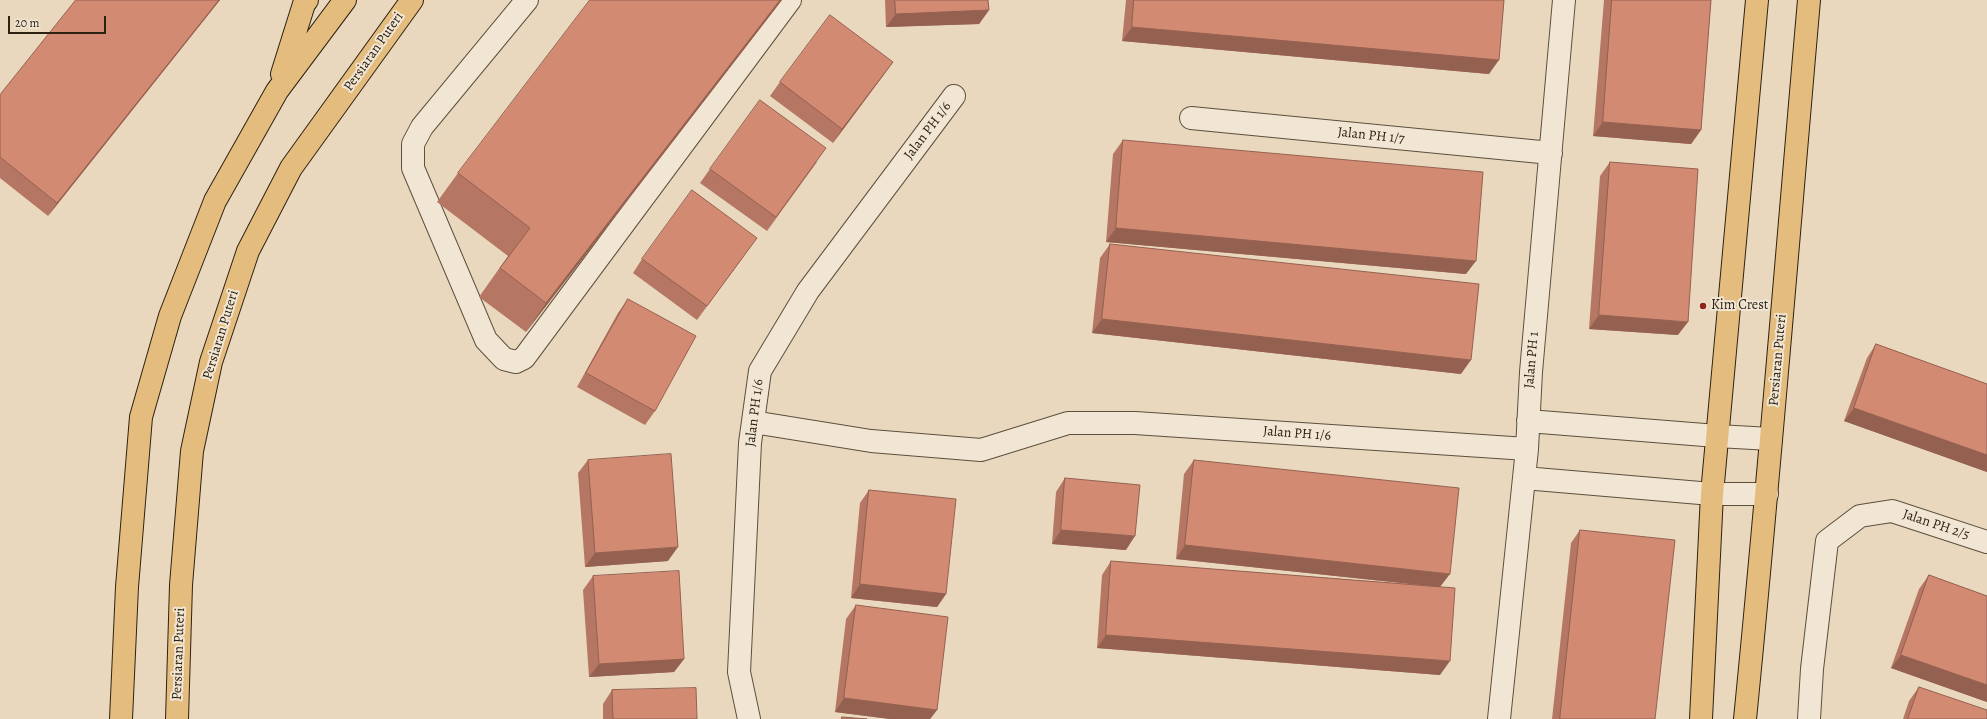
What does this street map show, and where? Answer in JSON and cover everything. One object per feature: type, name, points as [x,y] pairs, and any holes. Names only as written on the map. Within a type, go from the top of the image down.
[{"type":"main road","points":[[277,91],[304,4],[307,0]]},
{"type":"main road","points":[[121,719],[127,587],[141,417],[170,316],[215,202],[277,91],[345,0]]},
{"type":"main road","name":"Persiaran Puteri","points":[[176,719],[181,585],[192,451],[211,362],[248,251],[291,168],[412,0]]},
{"type":"main road","points":[[1701,719],[1712,494],[1757,0]]},
{"type":"main road","name":"Persiaran Puteri","points":[[1745,719],[1767,494],[1809,0]]},
{"type":"street","points":[[379,46],[422,0]]},
{"type":"street","points":[[526,0],[422,127],[413,144],[413,168],[486,340],[504,360],[516,362],[524,358],[790,0]]},
{"type":"street","name":"Jalan PH 1","points":[[1499,719],[1527,450],[1528,421],[1564,0]]},
{"type":"street","name":"Jalan PH 1/6","points":[[749,719],[739,672],[750,443],[760,371],[808,291],[954,96]]},
{"type":"street","name":"Jalan PH 1/7","points":[[1191,118],[1551,153]]},
{"type":"street","points":[[1528,421],[1717,436],[1771,438]]},
{"type":"street","name":"Jalan PH 1/6","points":[[753,422],[871,441],[981,450],[1068,423],[1135,423],[1527,450]]},
{"type":"street","points":[[1524,478],[1712,494],[1767,494]]},
{"type":"street","name":"Jalan PH 2/5","points":[[1809,719],[1812,669],[1827,541],[1860,516],[1892,511],[1987,542]]},
{"type":"building","points":[[76,0],[219,0],[57,203],[0,157],[0,95]]},
{"type":"building","points":[[590,0],[780,0],[546,303],[500,268],[530,228],[458,173]]},
{"type":"building","points":[[895,0],[988,0],[989,10],[896,14]]},
{"type":"building","points":[[1134,0],[1504,0],[1499,60],[1132,27]]},
{"type":"building","points":[[1612,0],[1711,0],[1701,130],[1603,122]]},
{"type":"building","points":[[830,15],[893,62],[842,129],[780,82]]},
{"type":"building","points":[[760,100],[826,148],[776,217],[710,169]]},
{"type":"building","points":[[1123,140],[1483,172],[1476,261],[1116,228]]},
{"type":"building","points":[[1610,162],[1698,169],[1688,322],[1599,315]]},
{"type":"building","points":[[692,190],[757,238],[707,306],[642,259]]},
{"type":"building","points":[[1110,244],[1479,284],[1471,360],[1102,319]]},
{"type":"building","points":[[628,299],[696,336],[655,411],[586,373]]},
{"type":"building","points":[[1876,344],[1987,384],[1987,455],[1854,408]]},
{"type":"building","points":[[671,454],[678,547],[595,553],[588,460]]},
{"type":"building","points":[[1194,460],[1459,488],[1450,574],[1185,545]]},
{"type":"building","points":[[1065,478],[1140,485],[1135,536],[1061,530]]},
{"type":"building","points":[[869,490],[956,499],[946,594],[860,584]]},
{"type":"building","points":[[1580,530],[1675,540],[1655,719],[1560,719]]},
{"type":"building","points":[[1111,561],[1455,588],[1450,661],[1106,635]]},
{"type":"building","points":[[679,571],[684,659],[599,664],[593,576]]},
{"type":"building","points":[[1929,575],[1987,596],[1987,685],[1901,655]]},
{"type":"building","points":[[856,605],[948,617],[937,710],[844,698]]},
{"type":"building","points":[[1919,687],[1987,710],[1987,719],[1908,719]]},
{"type":"building","points":[[696,688],[697,719],[613,719],[612,690]]},
{"type":"building","points":[[842,717],[867,719],[842,719]]},
{"type":"place","name":"Kim Crest","points":[[1703,306]]}]
